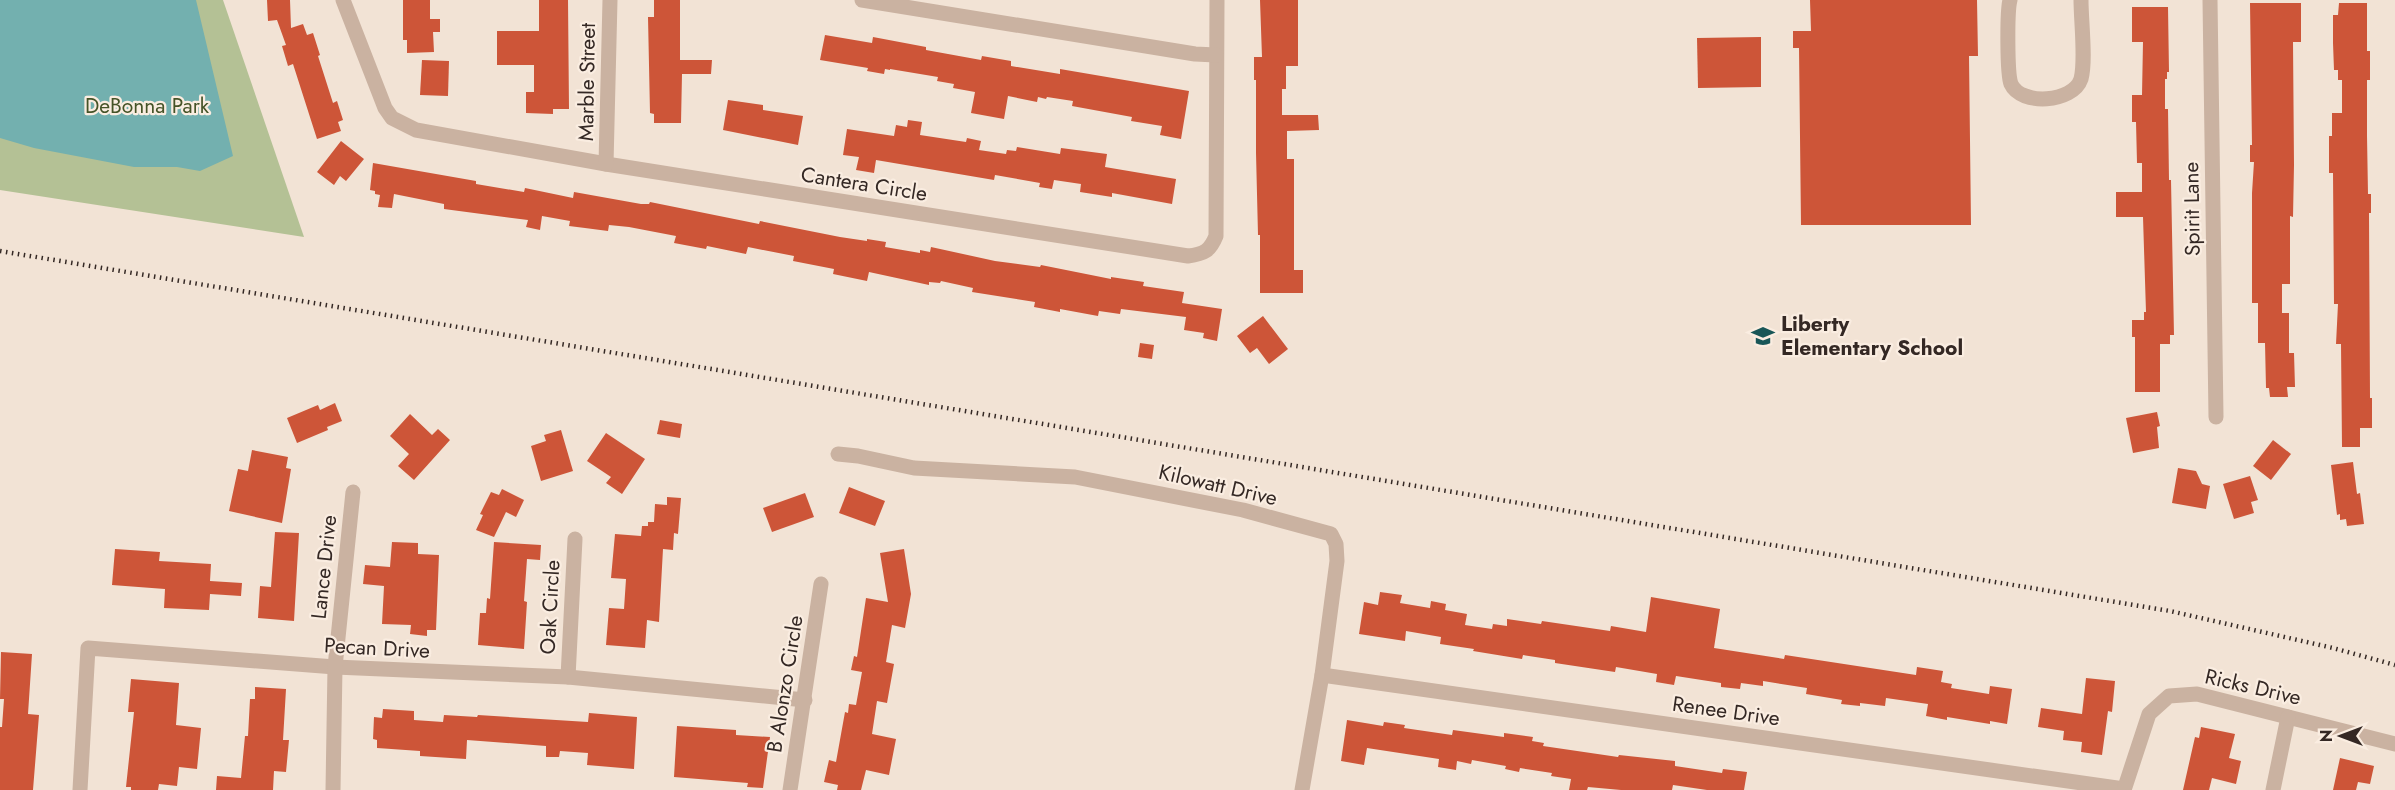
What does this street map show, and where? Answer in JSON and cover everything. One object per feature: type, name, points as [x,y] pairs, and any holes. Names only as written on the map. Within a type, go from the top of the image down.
[{"type":"street","name":"Cantera Circle","points":[[343,0],[385,108],[397,122],[416,130],[606,164],[1188,256],[1201,255],[1211,248],[1216,236],[1217,0]]},
{"type":"street","name":"Marble Street","points":[[606,164],[610,0]]},
{"type":"street","points":[[862,0],[1195,54],[1216,55]]},
{"type":"street","points":[[2010,0],[2009,71],[2011,84],[2027,98],[2063,97],[2073,92],[2080,81],[2082,69],[2081,0]]},
{"type":"street","name":"Spirit Lane","points":[[2210,0],[2216,417]]},
{"type":"street","name":"Kilowatt Drive","points":[[838,454],[914,468],[1076,477],[1244,510],[1331,534],[1336,544],[1337,561],[1322,675],[1302,790]]},
{"type":"street","name":"Lance Drive","points":[[333,790],[335,668],[353,492]]},
{"type":"street","name":"Oak Circle","points":[[568,677],[575,539]]},
{"type":"street","name":"B Alonzo Circle","points":[[790,790],[821,584]]},
{"type":"street","name":"Pecan Drive","points":[[80,790],[88,648],[335,668],[568,677],[805,700]]},
{"type":"street","name":"Renee Drive","points":[[1322,675],[2124,790]]},
{"type":"street","name":"Ricks Drive","points":[[2124,790],[2149,714],[2169,696],[2197,694],[2395,744]]},
{"type":"street","points":[[2273,790],[2288,717]]},
{"type":"green space","name":"DeBonna Park","points":[[0,0],[223,0],[304,237],[0,190]]},
{"type":"water","name":"DeBonna Park","points":[[0,0],[196,0],[233,156],[200,171],[177,167],[134,167],[34,148],[0,138]]},
{"type":"building","points":[[267,0],[290,0],[291,28],[303,24],[307,35],[313,33],[333,103],[337,101],[343,120],[338,122],[341,131],[317,139],[293,64],[288,66],[282,46],[286,45],[277,20],[268,21]]},
{"type":"building","points":[[403,0],[430,0],[430,19],[440,19],[440,32],[433,32],[434,52],[407,53],[407,40],[403,40]]},
{"type":"building","points":[[539,0],[568,0],[569,109],[553,109],[553,114],[526,113],[526,92],[534,92],[534,65],[497,65],[497,31],[539,31]]},
{"type":"building","points":[[654,0],[680,0],[680,60],[712,60],[711,74],[682,74],[681,123],[654,123],[654,114],[650,113],[648,17],[654,17]]},
{"type":"building","points":[[1260,0],[1298,0],[1298,66],[1286,66],[1286,89],[1282,89],[1282,115],[1318,115],[1319,130],[1287,131],[1287,159],[1294,159],[1294,270],[1303,270],[1303,293],[1260,293],[1254,57],[1262,57]]},
{"type":"building","points":[[1810,0],[1977,0],[1978,56],[1969,56],[1971,225],[1801,225],[1799,48],[1793,48],[1793,31],[1811,31]]},
{"type":"building","points":[[2250,3],[2301,3],[2301,42],[2293,42],[2294,165],[2293,217],[2290,216],[2290,284],[2282,284],[2282,313],[2289,313],[2289,353],[2294,353],[2295,387],[2287,387],[2288,397],[2270,397],[2269,388],[2266,388],[2265,343],[2258,343],[2258,303],[2252,303],[2254,162],[2250,162],[2250,145],[2252,145]]},
{"type":"building","points":[[2339,3],[2367,3],[2367,51],[2370,51],[2370,80],[2367,80],[2367,136],[2368,194],[2371,194],[2371,213],[2369,213],[2372,428],[2360,428],[2360,447],[2342,447],[2341,344],[2336,344],[2338,304],[2334,304],[2333,173],[2329,173],[2329,136],[2332,136],[2332,113],[2342,113],[2342,80],[2338,80],[2338,70],[2334,70],[2333,43],[2333,15],[2338,15]]},
{"type":"building","points":[[2132,7],[2168,7],[2169,72],[2165,79],[2165,109],[2168,109],[2169,180],[2171,180],[2174,335],[2170,335],[2170,344],[2160,344],[2160,392],[2135,392],[2135,337],[2132,337],[2132,320],[2144,320],[2144,312],[2146,312],[2143,217],[2116,217],[2116,192],[2142,192],[2142,163],[2137,163],[2136,122],[2132,122],[2132,95],[2142,95],[2143,42],[2132,42]]},
{"type":"building","points":[[825,35],[872,43],[873,37],[981,60],[982,56],[1011,61],[1011,66],[1060,74],[1060,69],[1189,91],[1181,139],[1160,135],[1162,126],[1131,121],[1132,117],[1072,106],[1073,101],[1047,97],[1046,99],[1038,97],[1037,102],[1008,96],[1004,119],[971,113],[975,92],[953,88],[954,84],[937,81],[938,77],[890,69],[885,69],[884,74],[867,71],[868,68],[820,60]]},
{"type":"building","points":[[1761,37],[1761,87],[1698,88],[1697,38]]},
{"type":"building","points":[[422,60],[449,61],[448,96],[420,95]]},
{"type":"building","points":[[728,100],[763,105],[763,110],[803,116],[798,145],[723,130]]},
{"type":"building","points":[[908,120],[922,122],[920,135],[966,142],[967,138],[981,141],[979,150],[1006,154],[1007,150],[1016,151],[1017,147],[1060,154],[1061,148],[1107,154],[1105,167],[1176,179],[1172,204],[1112,193],[1112,197],[1080,192],[1081,184],[1054,180],[1052,189],[1039,187],[1040,183],[995,175],[994,180],[876,160],[874,173],[856,170],[859,157],[843,155],[847,129],[894,136],[896,125],[907,127]]},
{"type":"building","points":[[341,141],[364,159],[346,181],[340,176],[334,185],[317,172]]},
{"type":"building","points":[[373,163],[524,192],[525,188],[573,198],[574,192],[641,204],[650,202],[759,224],[760,221],[840,237],[886,242],[885,247],[920,253],[920,250],[930,252],[931,247],[995,261],[1040,267],[1041,265],[1111,279],[1111,277],[1144,282],[1143,286],[1184,292],[1182,303],[1222,309],[1217,341],[1203,338],[1204,333],[1184,330],[1186,317],[1121,309],[1120,314],[1099,311],[1098,316],[1060,309],[1060,312],[1034,307],[1035,302],[972,292],[973,288],[941,281],[940,283],[929,282],[929,285],[869,272],[867,281],[833,274],[834,269],[793,261],[794,256],[748,247],[746,254],[707,246],[706,249],[674,243],[676,236],[629,227],[609,225],[608,231],[569,226],[570,221],[542,216],[540,230],[526,227],[528,220],[444,209],[444,204],[394,194],[392,208],[378,207],[380,195],[370,190]]},
{"type":"building","points":[[1263,316],[1288,349],[1269,364],[1257,348],[1250,353],[1237,336]]},
{"type":"building","points":[[1140,343],[1154,345],[1152,359],[1138,357]]},
{"type":"building","points":[[335,403],[342,421],[327,427],[328,430],[297,443],[287,418],[318,405],[320,410]]},
{"type":"building","points":[[2157,412],[2160,426],[2157,427],[2159,448],[2133,453],[2126,418]]},
{"type":"building","points":[[410,414],[432,435],[438,429],[450,440],[414,480],[398,466],[409,454],[390,436]]},
{"type":"building","points":[[660,420],[682,424],[680,438],[657,434]]},
{"type":"building","points":[[561,430],[573,471],[541,481],[531,446],[546,441],[544,435]]},
{"type":"building","points":[[606,433],[645,459],[622,494],[606,483],[611,477],[587,461]]},
{"type":"building","points":[[2273,440],[2291,454],[2271,480],[2253,466]]},
{"type":"building","points":[[252,450],[288,457],[286,468],[291,469],[282,523],[229,511],[238,469],[248,471]]},
{"type":"building","points":[[2353,462],[2364,524],[2347,526],[2346,519],[2340,520],[2340,514],[2337,515],[2331,465]]},
{"type":"building","points":[[2178,468],[2196,471],[2202,484],[2210,486],[2206,509],[2172,503]]},
{"type":"building","points":[[2250,476],[2258,500],[2251,502],[2254,513],[2234,519],[2223,484]]},
{"type":"building","points":[[849,487],[885,501],[875,526],[839,513]]},
{"type":"building","points":[[502,489],[524,500],[516,517],[506,512],[494,537],[476,530],[483,515],[480,514],[491,492],[499,495]]},
{"type":"building","points":[[805,493],[814,517],[772,532],[763,508]]},
{"type":"building","points":[[667,497],[681,498],[678,534],[674,533],[673,550],[663,549],[659,622],[647,620],[645,648],[606,645],[609,608],[624,609],[626,579],[611,578],[615,534],[641,536],[642,526],[648,526],[648,522],[654,522],[655,504],[667,505]]},
{"type":"building","points":[[275,532],[299,533],[294,621],[258,618],[260,586],[271,587]]},
{"type":"building","points":[[392,542],[418,543],[418,554],[439,555],[436,630],[427,630],[427,636],[410,634],[411,625],[382,624],[384,586],[363,584],[365,565],[390,567]]},
{"type":"building","points":[[494,542],[541,545],[540,560],[527,559],[524,649],[478,645],[480,613],[486,613],[487,598],[490,599]]},
{"type":"building","points":[[115,549],[160,552],[159,561],[211,564],[210,581],[242,583],[241,596],[210,594],[209,610],[164,608],[165,589],[112,585]]},
{"type":"building","points":[[904,549],[911,594],[905,628],[892,625],[886,662],[894,664],[887,703],[877,701],[872,734],[896,739],[889,775],[866,770],[861,790],[837,790],[838,785],[824,782],[829,760],[836,762],[845,712],[848,713],[849,704],[856,705],[862,672],[851,670],[854,656],[857,657],[866,598],[888,602],[880,553]]},
{"type":"building","points":[[1380,592],[1402,595],[1400,603],[1430,608],[1431,601],[1446,604],[1445,610],[1467,614],[1465,625],[1492,629],[1493,624],[1507,626],[1507,619],[1541,624],[1542,621],[1610,631],[1611,626],[1646,632],[1651,597],[1720,609],[1714,648],[1784,659],[1785,655],[1916,675],[1917,667],[1943,671],[1941,682],[1952,684],[1951,688],[1989,694],[1990,686],[2012,689],[2007,724],[1990,721],[1990,724],[1947,717],[1947,720],[1926,716],[1928,704],[1886,698],[1885,706],[1860,703],[1860,706],[1841,704],[1842,700],[1806,694],[1807,688],[1763,681],[1763,686],[1741,683],[1740,689],[1721,687],[1721,683],[1676,676],[1674,685],[1656,682],[1657,674],[1616,667],[1615,672],[1555,663],[1555,660],[1523,655],[1522,659],[1473,651],[1474,649],[1440,644],[1441,637],[1406,631],[1405,641],[1359,634],[1364,602],[1378,605]]},
{"type":"building","points":[[1,652],[32,654],[28,714],[39,715],[33,790],[0,790],[0,727],[2,727],[4,699],[0,699]]},
{"type":"building","points":[[2086,678],[2115,681],[2112,712],[2108,711],[2102,755],[2081,752],[2082,742],[2063,740],[2064,731],[2038,727],[2041,708],[2082,714]]},
{"type":"building","points":[[131,679],[179,683],[176,725],[201,728],[197,769],[179,767],[177,786],[159,784],[158,790],[131,790],[131,787],[126,787],[134,712],[128,712]]},
{"type":"building","points":[[255,687],[286,689],[283,740],[289,740],[286,772],[274,771],[273,790],[216,790],[217,776],[241,778],[245,736],[248,736],[250,699],[255,699]]},
{"type":"building","points":[[383,709],[414,711],[414,720],[443,722],[444,715],[588,722],[589,713],[637,717],[634,769],[587,765],[588,753],[560,751],[559,757],[546,757],[546,746],[467,740],[466,759],[420,756],[420,751],[377,748],[377,740],[373,739],[374,717],[382,718]]},
{"type":"building","points":[[1347,720],[1383,726],[1384,722],[1405,725],[1404,728],[1452,735],[1453,730],[1504,737],[1504,733],[1533,737],[1532,741],[1544,743],[1543,746],[1618,757],[1619,755],[1675,761],[1675,766],[1722,773],[1723,769],[1747,772],[1744,790],[1707,790],[1673,785],[1672,790],[1621,790],[1588,787],[1587,790],[1569,790],[1571,779],[1551,776],[1552,773],[1520,768],[1519,772],[1505,769],[1506,766],[1472,760],[1471,764],[1457,761],[1456,770],[1438,767],[1439,759],[1367,748],[1364,765],[1341,761]]},
{"type":"building","points":[[677,726],[736,730],[736,735],[770,737],[763,788],[747,787],[748,783],[674,777]]},
{"type":"building","points":[[2201,727],[2235,734],[2229,758],[2241,761],[2236,784],[2212,778],[2209,790],[2183,790],[2195,737],[2199,738]]},
{"type":"building","points":[[2340,758],[2374,766],[2370,784],[2358,782],[2356,790],[2333,790]]},
{"type":"railway","points":[[0,251],[2170,611],[2333,648],[2395,665]]},
{"type":"place","name":"Liberty Elementary School","points":[[1763,336]]}]
